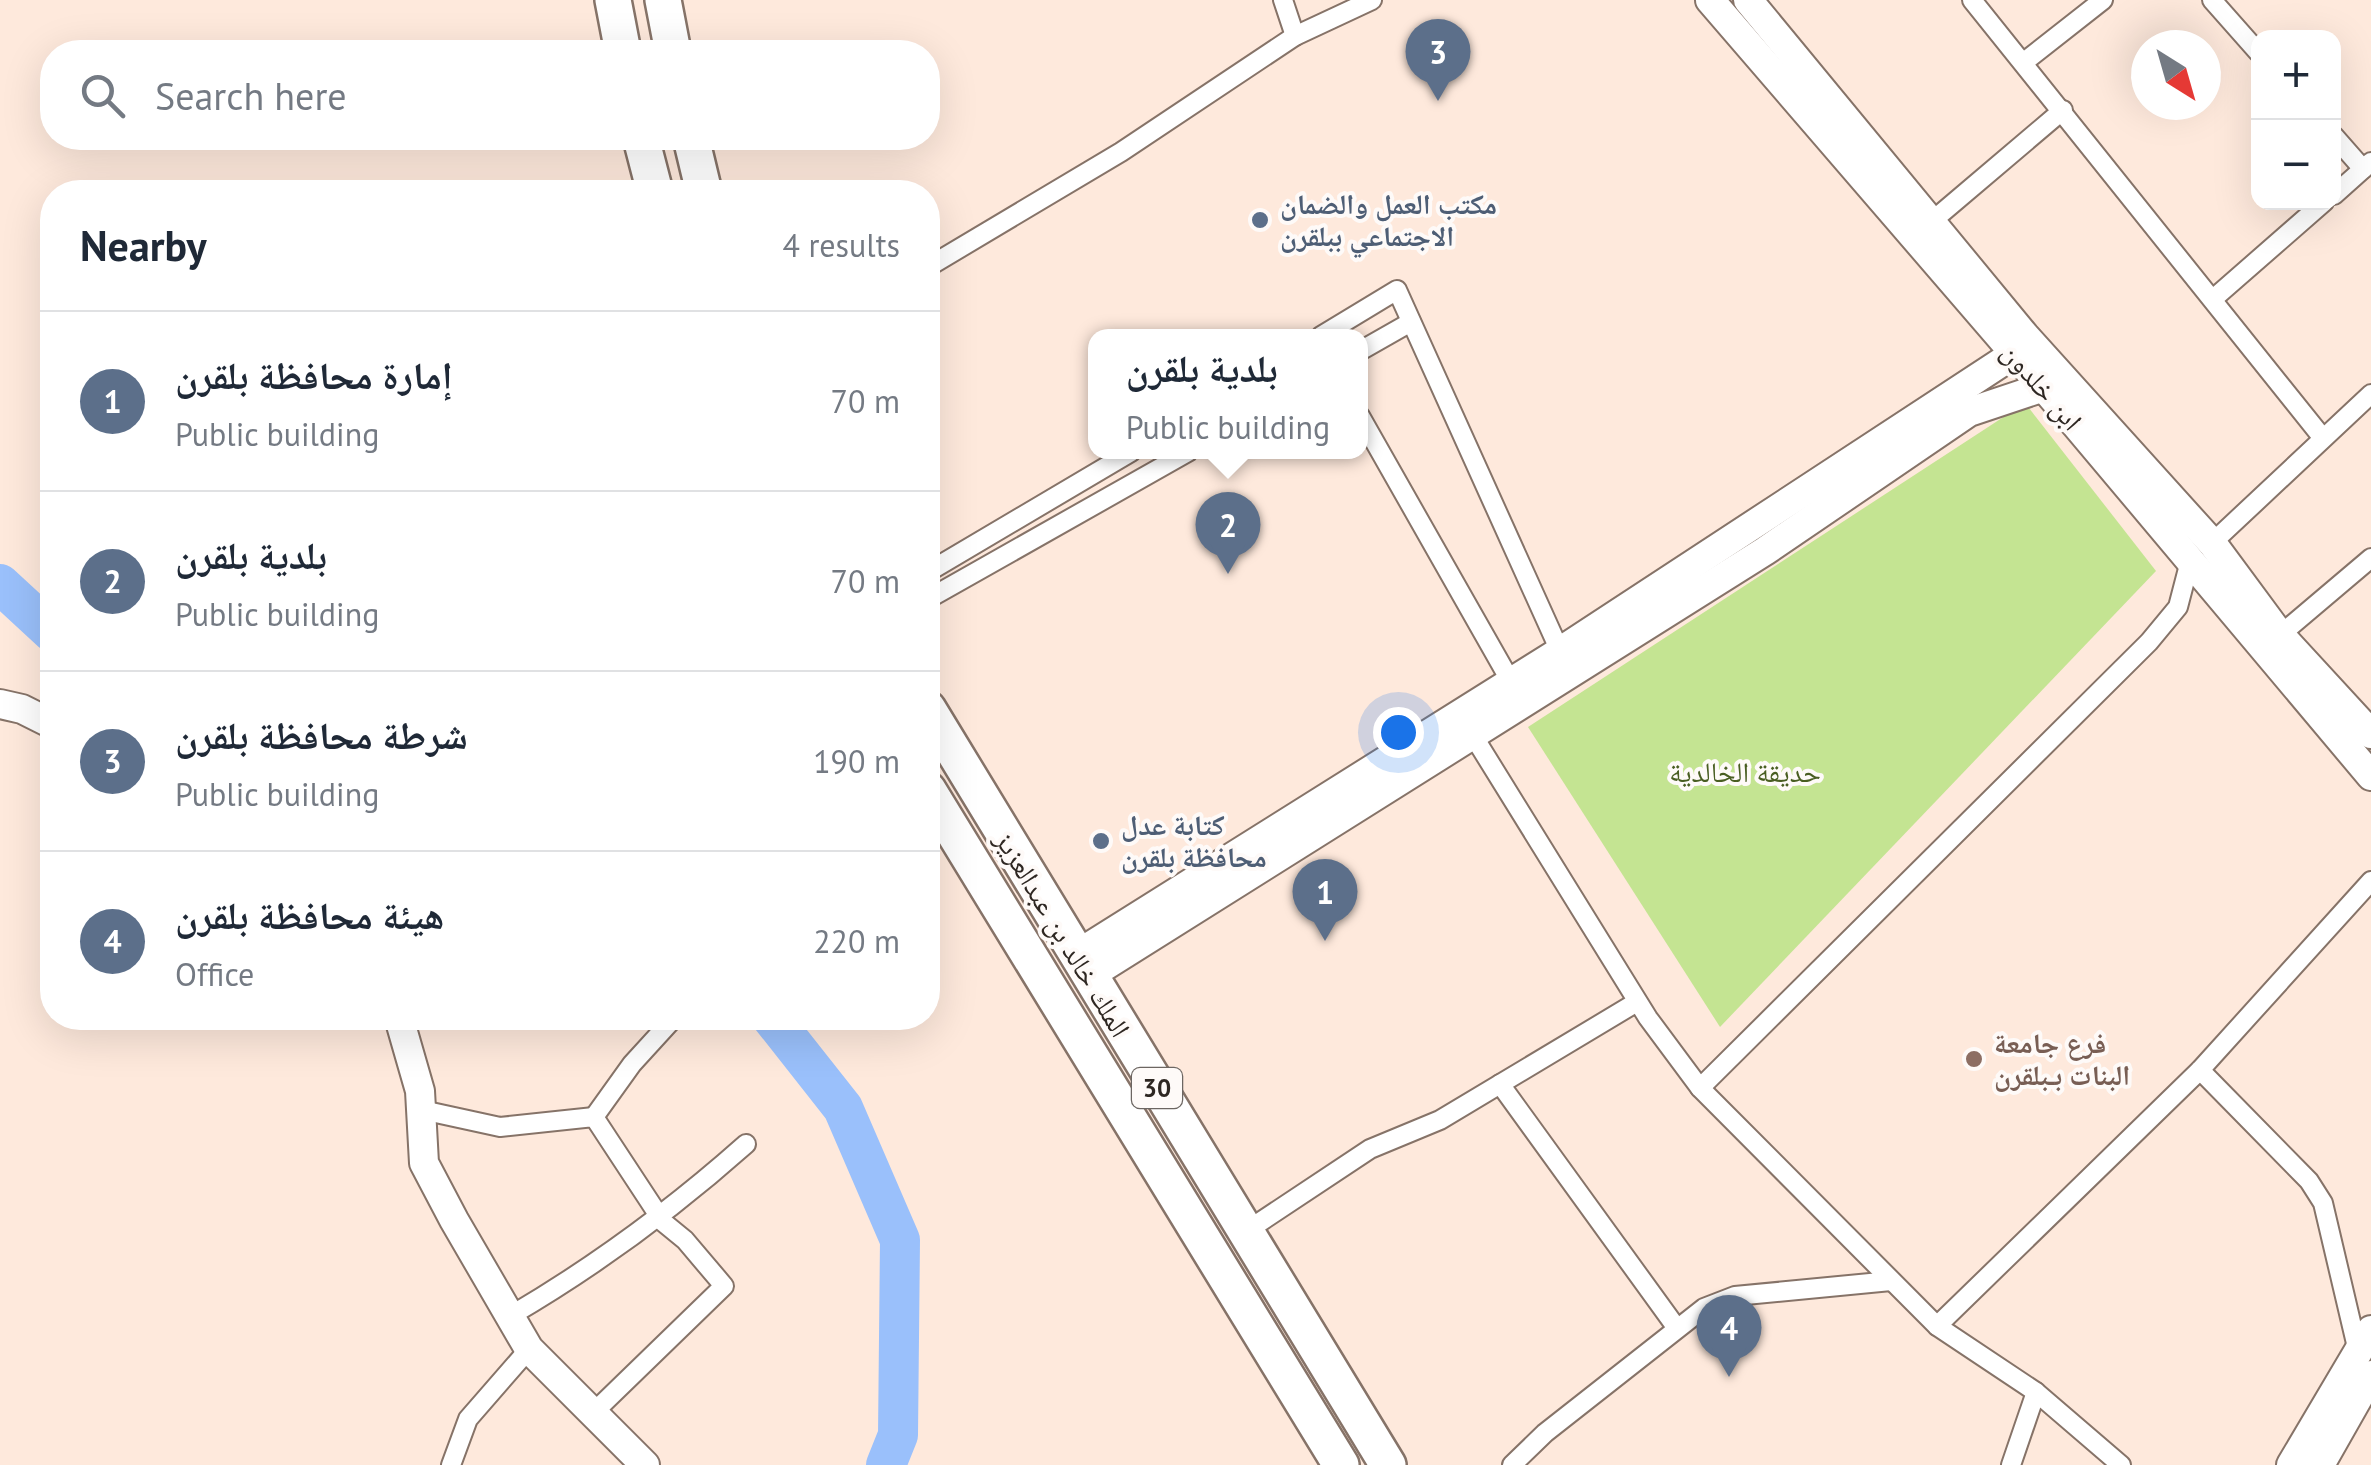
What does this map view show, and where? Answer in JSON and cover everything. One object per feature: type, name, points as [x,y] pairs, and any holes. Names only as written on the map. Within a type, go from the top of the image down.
[{"type":"highway","points":[[614,0],[621,40]]},
{"type":"highway","points":[[663,0],[671,40]]},
{"type":"highway","points":[[645,150],[652,180]]},
{"type":"highway","points":[[695,150],[701,180]]},
{"type":"highway","name":"الملك خالد بن عبدالعزيز","points":[[940,729],[1388,1465]]},
{"type":"highway","name":"الملك خالد بن عبدالعزيز","points":[[940,810],[1330,1461]]},
{"type":"street","points":[[1284,0],[1295,36]]},
{"type":"street","points":[[940,260],[1121,152],[1295,36],[1372,0]]},
{"type":"street","name":"ابن خلدون","points":[[1710,0],[2014,354],[2371,734]]},
{"type":"street","name":"ابن خلدون","points":[[1748,0],[2201,552],[2371,776]]},
{"type":"street","points":[[1972,0],[2322,436]]},
{"type":"street","points":[[2024,62],[2103,0]]},
{"type":"street","points":[[2212,0],[2251,44]]},
{"type":"street","points":[[1930,222],[2064,110]]},
{"type":"street","points":[[2341,142],[2367,166],[2341,189]]},
{"type":"street","points":[[2212,298],[2315,210]]},
{"type":"street","points":[[1333,329],[1397,290],[1565,662]]},
{"type":"street","points":[[1368,346],[1411,322]]},
{"type":"street","points":[[1082,965],[1565,662],[2014,354]]},
{"type":"street","points":[[1565,662],[1764,551],[1970,412],[2044,387]]},
{"type":"street","points":[[1700,1088],[2149,642],[2178,607],[2201,552],[2371,394]]},
{"type":"street","points":[[1368,430],[1517,692]]},
{"type":"street","points":[[940,565],[1120,459]]},
{"type":"street","points":[[940,592],[1176,459]]},
{"type":"street","points":[[2280,635],[2371,558]]},
{"type":"street","points":[[0,704],[40,718]]},
{"type":"street","points":[[1465,724],[1638,1002],[1700,1088],[1936,1326],[2036,1392],[2121,1465]]},
{"type":"street","points":[[1936,1326],[2200,1070],[2371,882]]},
{"type":"street","points":[[1245,1232],[1370,1149],[1440,1120],[1638,1002]]},
{"type":"street","points":[[403,1030],[420,1090],[424,1163],[529,1348],[645,1465]]},
{"type":"street","points":[[422,1110],[500,1127],[594,1117],[632,1064],[663,1030]]},
{"type":"street","points":[[2200,1070],[2310,1181],[2323,1203],[2364,1340],[2370,1380],[2320,1465]]},
{"type":"street","points":[[1500,1084],[1676,1327]]},
{"type":"street","points":[[592,1414],[724,1286],[658,1215],[594,1117]]},
{"type":"street","points":[[510,1316],[554,1291],[685,1198],[746,1144]]},
{"type":"street","points":[[1512,1465],[1545,1433],[1704,1308],[1734,1296],[1891,1281]]},
{"type":"street","points":[[2291,1465],[2364,1340]]},
{"type":"street","points":[[450,1465],[468,1419],[529,1348]]},
{"type":"street","points":[[2012,1465],[2036,1392]]},
{"type":"green space","name":"حديقة الخالدية","points":[[2025,403],[2156,571],[1720,1027],[1528,727]]},
{"type":"waterway","points":[[0,584],[40,621]]},
{"type":"waterway","points":[[781,1030],[843,1108],[900,1240],[898,1435],[886,1465]]},
{"type":"place","name":"شرطة محافظة بلقرن","points":[[1438,101]]},
{"type":"place","name":"مكتب العمل والضمان الاجتماعي ببلقرن","points":[[1260,220]]},
{"type":"place","name":"بلدية بلقرن","points":[[1228,574]]},
{"type":"place","name":"كتابة عدل محافظة بلقرن","points":[[1101,841]]},
{"type":"place","name":"إمارة محافظة بلقرن","points":[[1325,941]]},
{"type":"place","name":"فرع جامعة البنات بـبلقرن","points":[[1974,1059]]},
{"type":"place","name":"هيئة محافظة بلقرن","points":[[1729,1377]]}]
